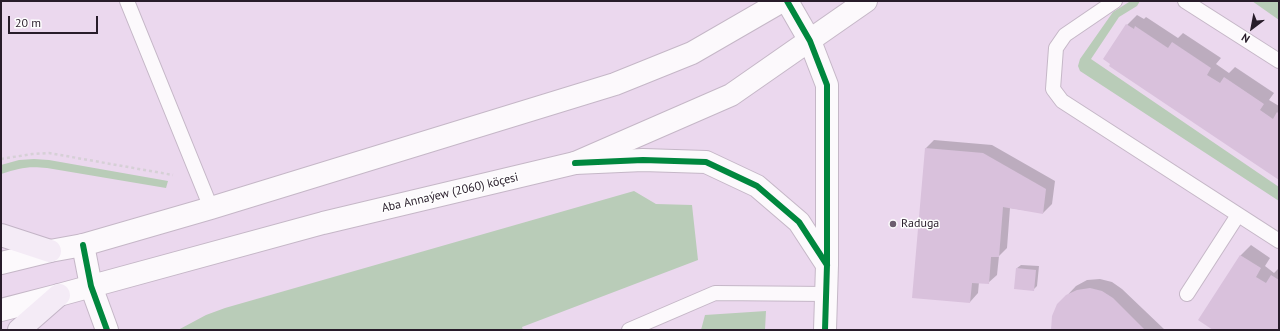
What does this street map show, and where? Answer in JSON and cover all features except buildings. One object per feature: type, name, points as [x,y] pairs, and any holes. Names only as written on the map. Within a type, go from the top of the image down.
[{"type":"highway","points":[[1,236],[50,251]]},
{"type":"highway","points":[[18,330],[58,295]]},
{"type":"main road","points":[[1,263],[50,251],[83,245],[211,208],[615,84],[692,53],[782,1]]},
{"type":"main road","points":[[787,1],[810,41],[828,86],[827,265],[825,330]]},
{"type":"main road","name":"Aba Annaýew (2060) köçesi","points":[[1,310],[323,223],[575,163],[731,95],[866,1]]},
{"type":"main road","points":[[575,163],[643,160],[706,162],[757,186],[799,222],[827,265]]},
{"type":"main road","points":[[83,245],[91,286],[107,330]]},
{"type":"lane","points":[[127,1],[211,208]]},
{"type":"lane","points":[[1115,1],[1065,35],[1056,48],[1053,90],[1062,101],[1279,241]]},
{"type":"lane","points":[[1185,1],[1279,61]]},
{"type":"lane","points":[[1187,294],[1238,215]]},
{"type":"lane","points":[[629,330],[715,293],[826,294]]},
{"type":"path","points":[[1,159],[49,153],[169,175],[197,174]]},
{"type":"green space","points":[[1140,1],[1137,6],[1119,17],[1091,59],[1279,187],[1279,201],[1080,71],[1078,66],[1080,59],[1113,12],[1129,2]]},
{"type":"green space","points":[[1252,1],[1279,1],[1279,20]]},
{"type":"green space","points":[[19,160],[49,160],[168,181],[166,188],[40,167],[24,168],[1,174],[1,165]]},
{"type":"green space","points":[[634,191],[656,204],[692,205],[698,260],[522,327],[523,330],[178,330],[206,315],[225,308]]},
{"type":"green space","points":[[766,311],[765,330],[701,330],[705,315]]},
{"type":"cycle path","points":[[787,1],[810,41],[827,85],[827,265],[825,330]]},
{"type":"cycle path","points":[[575,163],[643,160],[706,162],[757,186],[799,222],[827,265]]},
{"type":"cycle path","points":[[83,245],[91,286],[107,330]]},
{"type":"place","name":"Raduga","points":[[893,224]]}]
